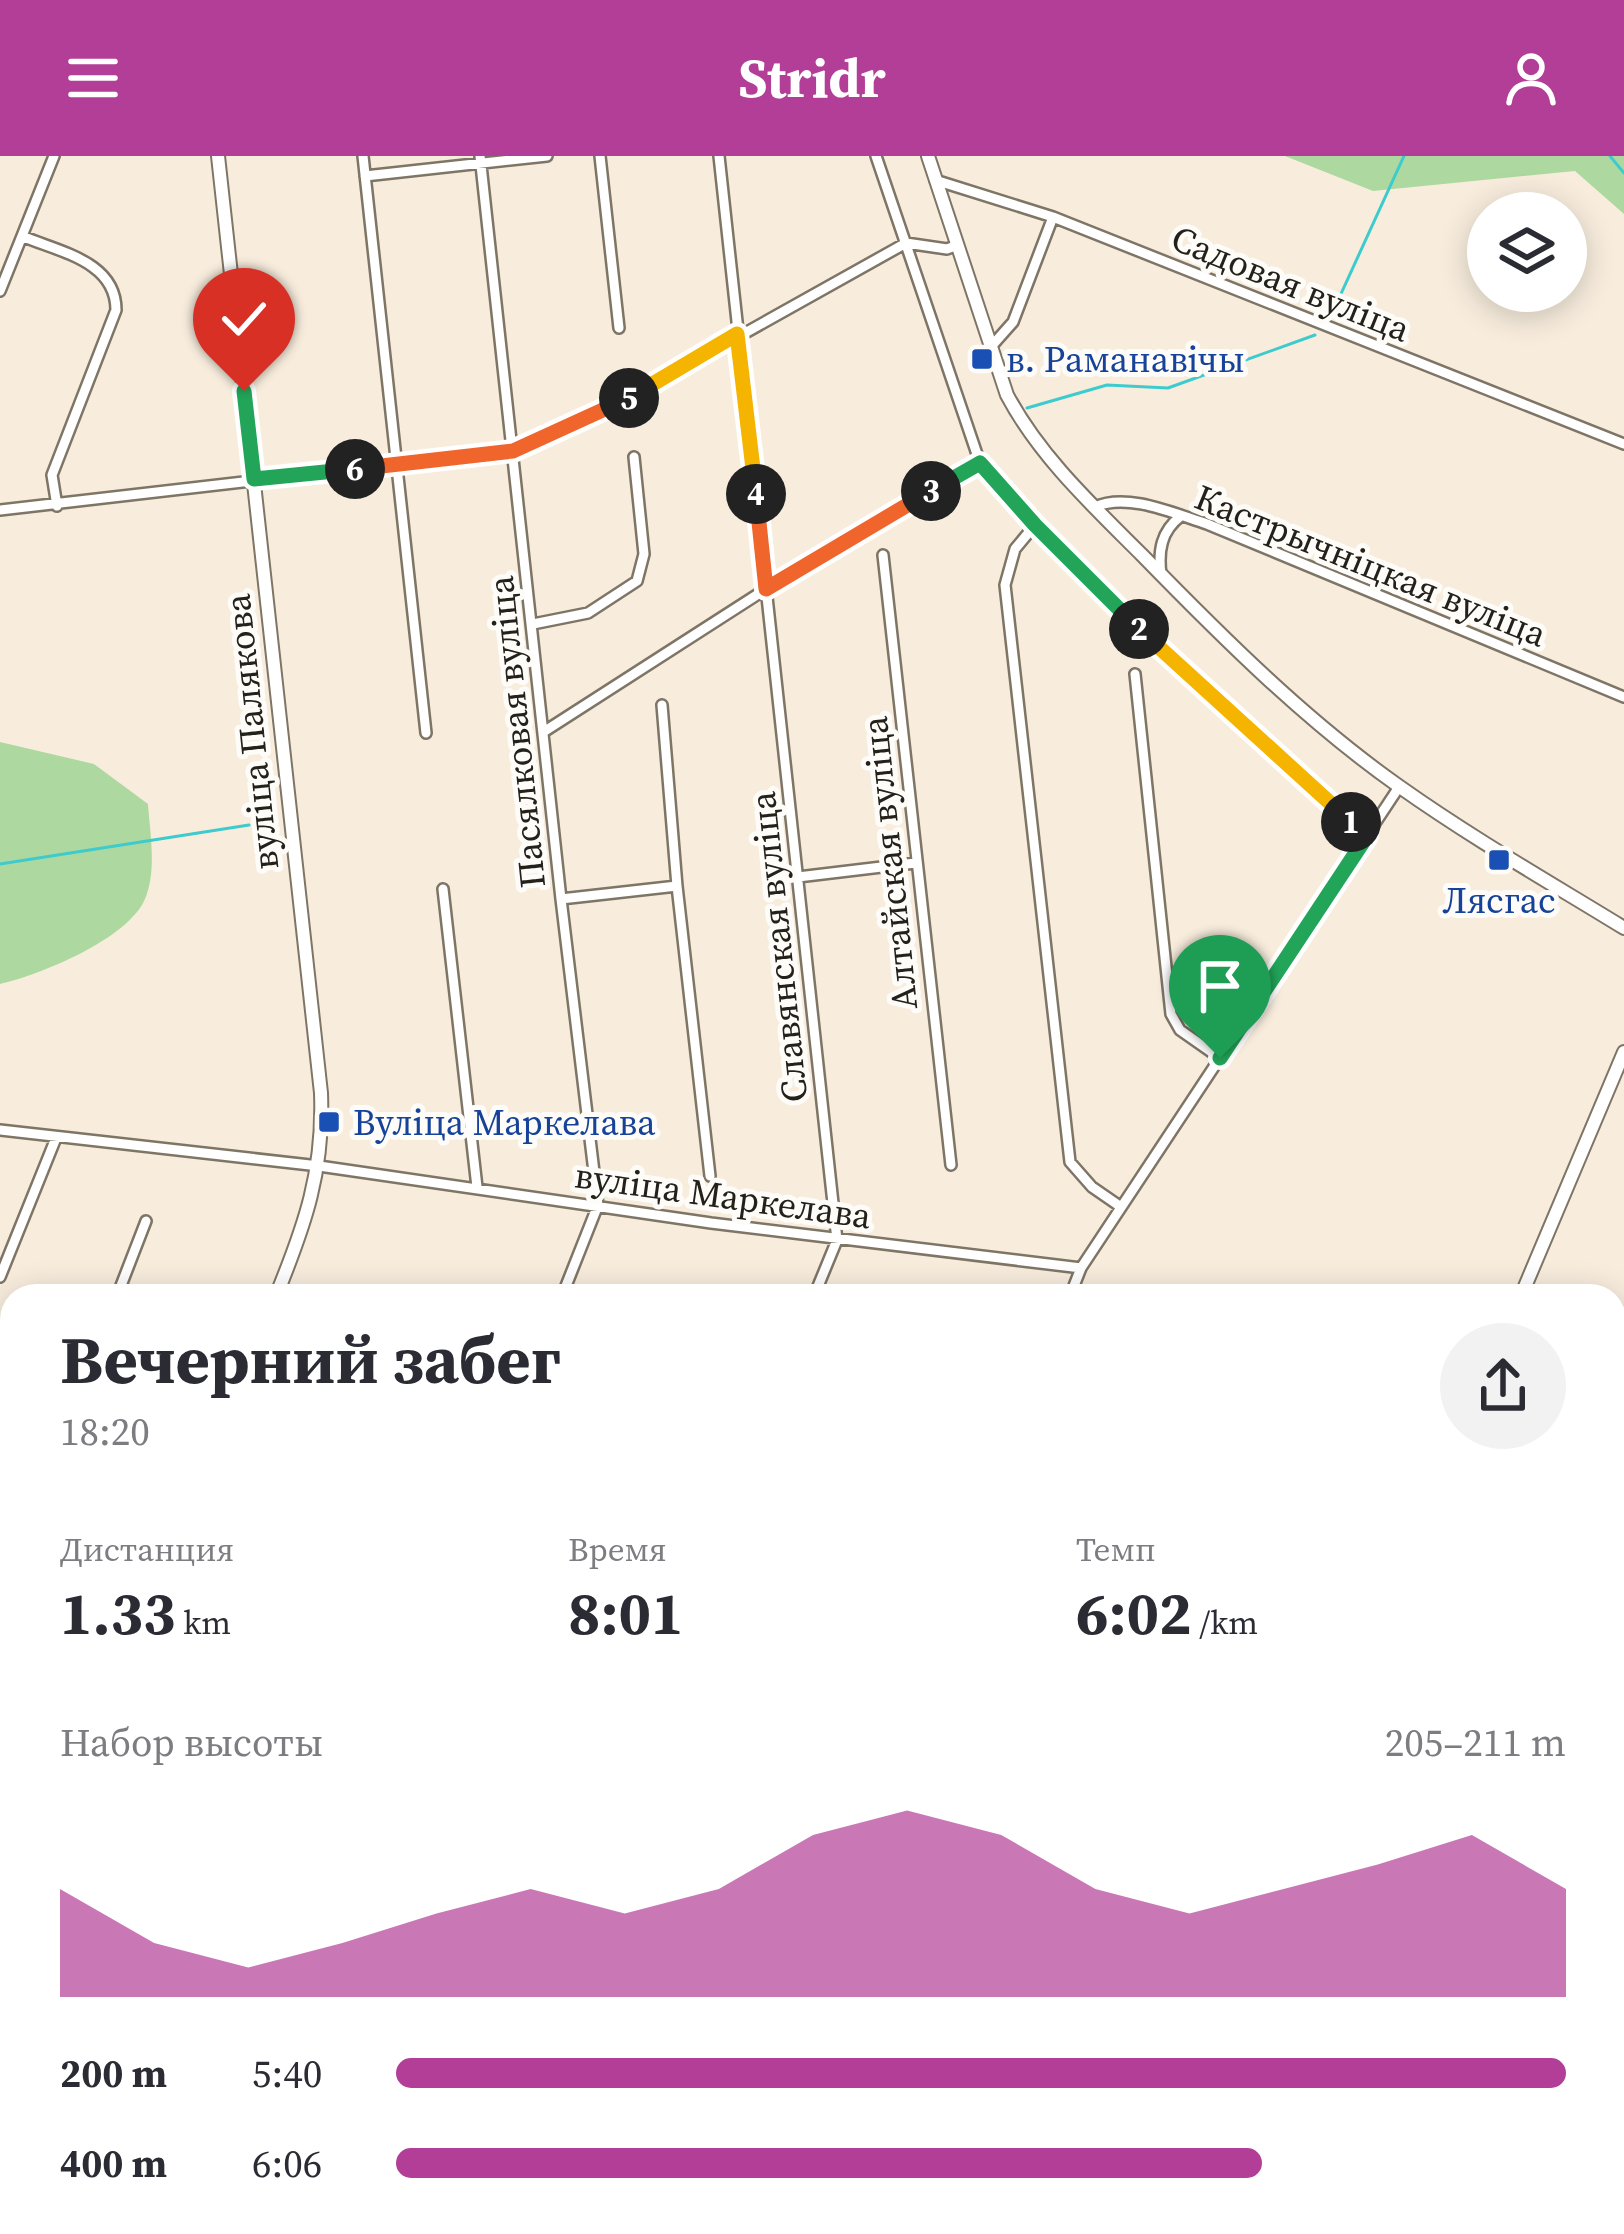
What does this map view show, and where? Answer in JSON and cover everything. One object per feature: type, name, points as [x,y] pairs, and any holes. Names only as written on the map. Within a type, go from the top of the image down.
[{"type":"street","points":[[0,291],[54,156]]},
{"type":"street","name":"вуліца Палякова","points":[[218,156],[321,1093],[319,1166],[308,1218],[281,1284]]},
{"type":"street","points":[[362,156],[426,733]]},
{"type":"street","points":[[365,176],[547,156]]},
{"type":"street","points":[[600,156],[619,328]]},
{"type":"street","name":"Славянская вуліца","points":[[718,156],[837,1240],[819,1284]]},
{"type":"street","points":[[876,156],[980,463],[1138,629],[1367,836]]},
{"type":"street","points":[[928,156],[989,349],[1026,430],[1094,507],[1333,736],[1399,787],[1624,928]]},
{"type":"street","name":"Пасялковая вуліца","points":[[480,160],[598,1205],[567,1284]]},
{"type":"street","name":"Садовая вуліца","points":[[935,180],[1053,217],[1624,444]]},
{"type":"street","points":[[989,349],[1012,322],[1053,217]]},
{"type":"street","points":[[22,236],[102,270],[116,296],[116,310],[52,475],[57,506]]},
{"type":"street","points":[[0,510],[513,451],[627,399],[906,243],[955,246]]},
{"type":"street","points":[[533,624],[588,613],[637,580],[644,554],[634,458]]},
{"type":"street","points":[[545,731],[766,589],[980,463]]},
{"type":"street","name":"Кастрычніцкая вуліца","points":[[1094,507],[1103,503],[1140,505],[1181,516],[1624,697]]},
{"type":"street","points":[[1161,575],[1160,545],[1166,530],[1181,516]]},
{"type":"street","points":[[1035,525],[1015,549],[1005,584],[1070,1162],[1121,1207]]},
{"type":"street","name":"Алтайская вуліца","points":[[883,555],[951,1165]]},
{"type":"street","points":[[1135,674],[1172,1014],[1180,1030],[1220,1058]]},
{"type":"street","points":[[662,705],[710,1176]]},
{"type":"street","points":[[1075,1284],[1121,1207],[1399,787]]},
{"type":"street","points":[[798,877],[915,863]]},
{"type":"street","points":[[561,899],[677,886]]},
{"type":"street","points":[[443,889],[477,1187]]},
{"type":"street","points":[[1526,1284],[1624,1052]]},
{"type":"street","name":"вуліца Маркелава","points":[[0,1130],[319,1166],[837,1240],[1082,1268]]},
{"type":"street","points":[[0,1277],[56,1138]]},
{"type":"street","points":[[122,1284],[146,1221]]},
{"type":"green space","points":[[1285,156],[1624,156],[1624,214],[1575,171],[1373,191]]},
{"type":"green space","points":[[0,742],[94,764],[148,804],[152,864],[145,899],[121,928],[59,964],[0,984]]},
{"type":"waterway","points":[[1329,320],[1404,156]]},
{"type":"waterway","points":[[1610,156],[1624,173]]},
{"type":"waterway","points":[[1027,408],[1107,385],[1168,388],[1315,335]]},
{"type":"waterway","points":[[0,864],[249,825]]},
{"type":"place","name":"в. Раманавічы","points":[[982,359]]},
{"type":"place","name":"Лясгас","points":[[1499,860]]},
{"type":"place","name":"Вуліца Маркелава","points":[[329,1122]]},
{"type":"route","points":[[244,391],[254,479],[513,451],[627,399],[737,334],[766,589],[980,463],[1138,629],[1367,836],[1220,1058]]}]
